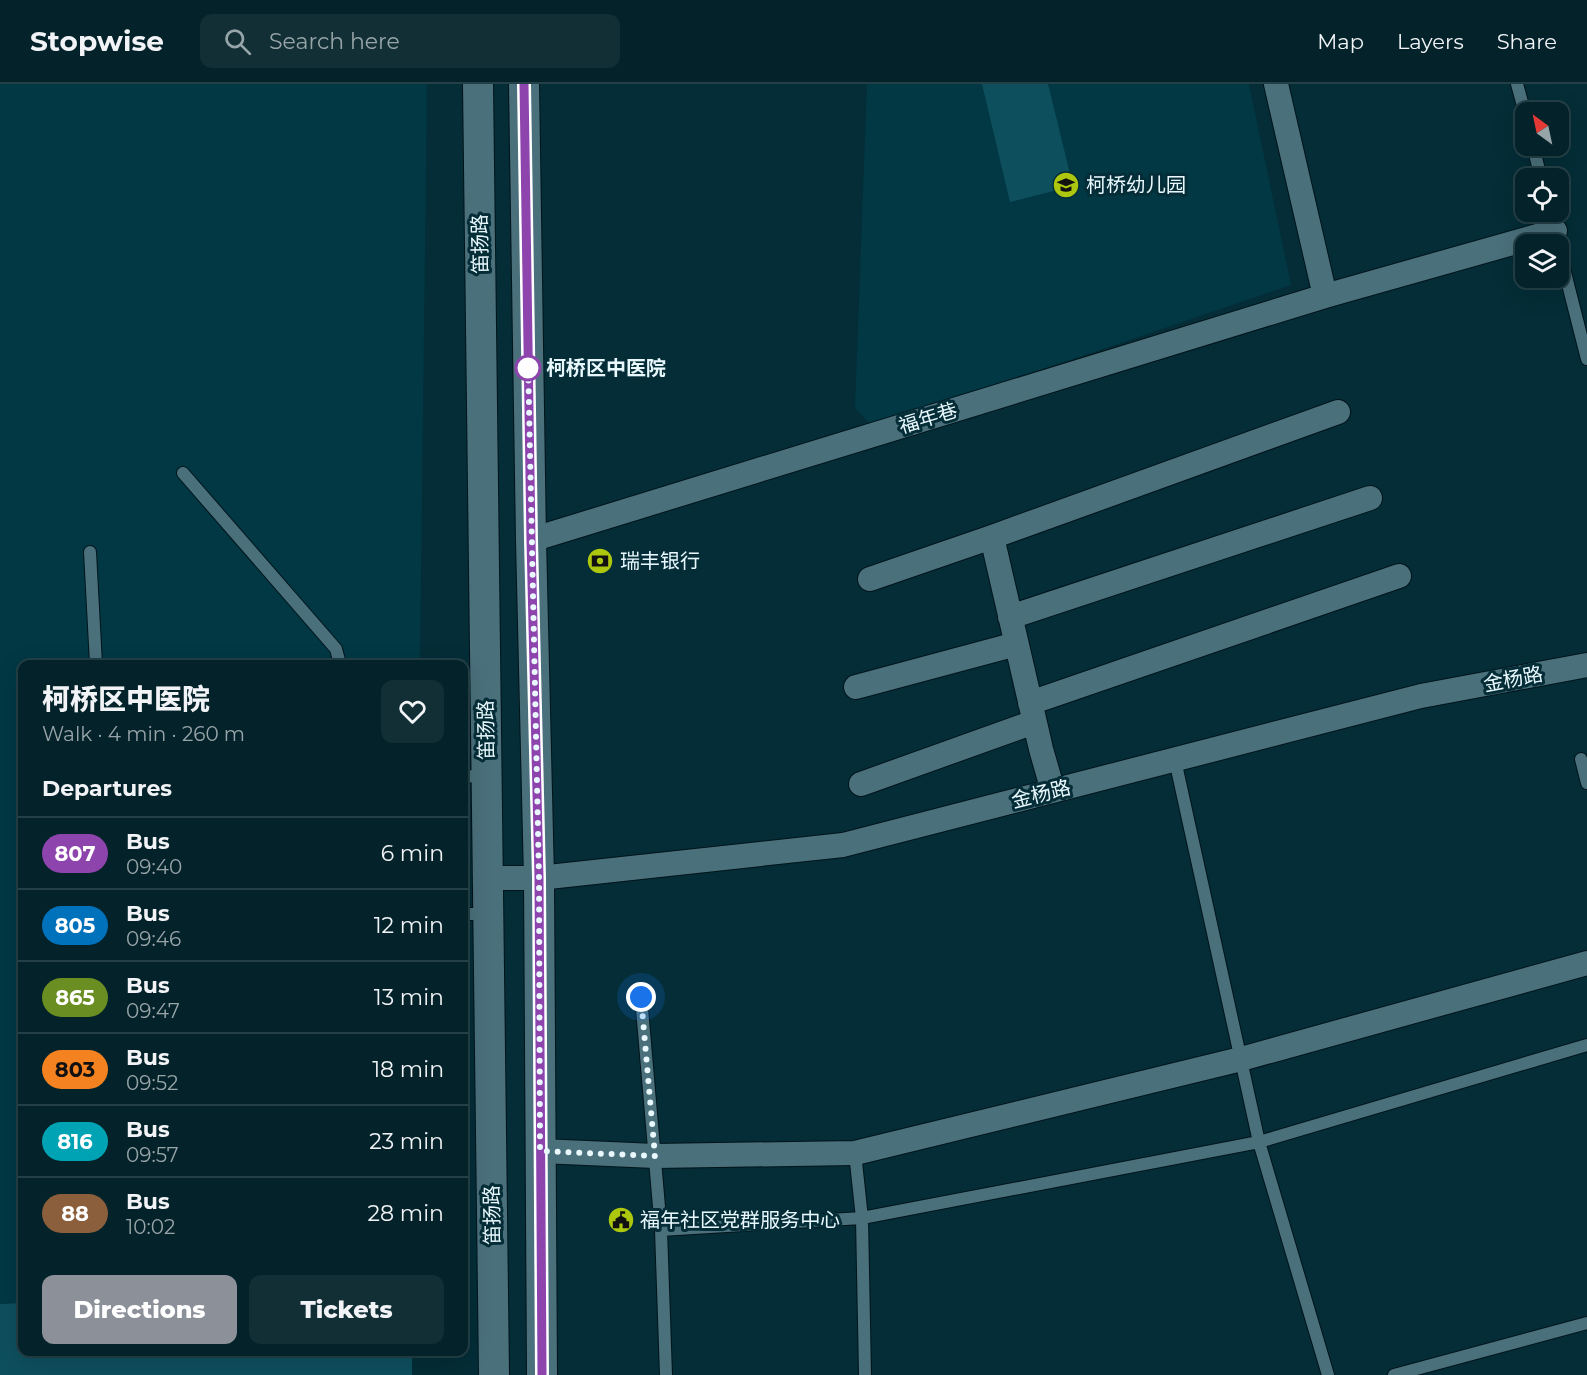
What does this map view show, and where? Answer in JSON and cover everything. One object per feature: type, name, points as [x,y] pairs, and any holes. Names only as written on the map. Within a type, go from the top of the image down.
[{"type":"street","name":"笛扬路","points":[[478,84],[475,776],[488,878],[476,914],[494,1375]]},
{"type":"street","points":[[524,84],[539,878],[542,1375]]},
{"type":"street","points":[[1276,84],[1325,296]]},
{"type":"street","name":"福年巷","points":[[531,540],[1325,296],[1555,233]]},
{"type":"street","points":[[870,579],[1338,412]]},
{"type":"street","points":[[1010,616],[1370,498]]},
{"type":"street","points":[[992,537],[1041,750],[1053,791]]},
{"type":"street","points":[[861,784],[1032,712],[1399,576]]},
{"type":"street","points":[[856,687],[1017,644]]},
{"type":"street","name":"金杨路","points":[[488,878],[539,878],[843,845],[1421,696],[1587,665]]},
{"type":"street","points":[[540,1151],[655,1156],[855,1153],[1241,1059],[1587,963]]},
{"type":"lane","points":[[1517,84],[1522,102]]},
{"type":"lane","points":[[1555,233],[1587,359]]},
{"type":"lane","points":[[183,473],[336,649],[338,660]]},
{"type":"lane","points":[[90,552],[96,660]]},
{"type":"lane","points":[[1581,759],[1587,783]]},
{"type":"lane","points":[[1175,760],[1259,1142],[1328,1375]]},
{"type":"lane","points":[[641,997],[661,1230],[666,1375]]},
{"type":"lane","points":[[661,1230],[862,1218],[1259,1142],[1587,1045]]},
{"type":"lane","points":[[855,1153],[862,1218],[865,1375]]},
{"type":"lane","points":[[1394,1375],[1587,1323]]},
{"type":"shaded area","points":[[0,84],[427,84],[420,660],[18,660],[18,1303],[0,1304]]},
{"type":"shaded area","name":"柯桥幼儿园","points":[[867,84],[1249,84],[1291,285],[873,427],[855,408]]},
{"type":"shaded area","points":[[982,84],[1048,84],[1073,186],[1010,202]]},
{"type":"shaded area","points":[[18,1303],[18,1356],[412,1356],[412,1375],[0,1375],[0,1304]]},
{"type":"bus line","name":"807","points":[[524,84],[539,878],[542,1375]]},
{"type":"place","name":"柯桥幼儿园","points":[[1066,185]]},
{"type":"place","name":"柯桥区中医院","points":[[528,368]]},
{"type":"place","name":"瑞丰银行","points":[[600,561]]},
{"type":"place","name":"福年社区党群服务中心","points":[[621,1220]]},
{"type":"route","points":[[528,368],[528,358],[539,878],[540,1151],[655,1156],[641,997]]}]
